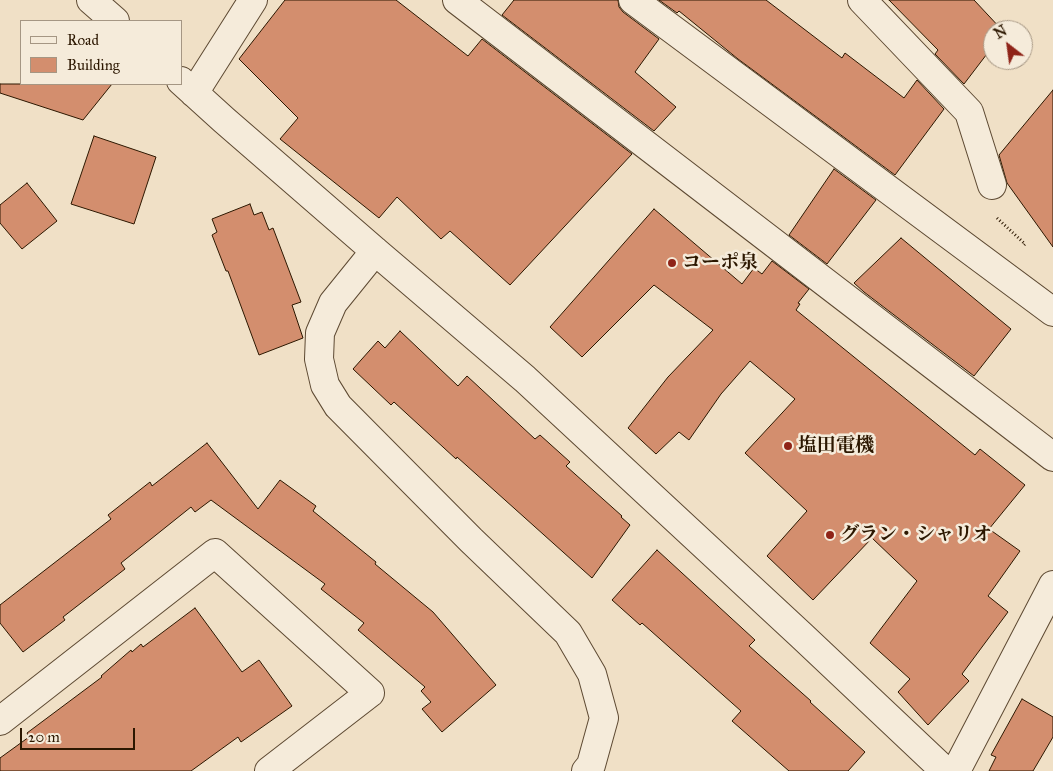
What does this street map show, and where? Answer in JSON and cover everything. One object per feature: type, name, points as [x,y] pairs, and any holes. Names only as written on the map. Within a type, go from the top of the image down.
[{"type":"street","points":[[91,0],[114,20]]},
{"type":"street","points":[[253,0],[188,87],[525,379],[810,642],[945,771]]},
{"type":"street","points":[[457,0],[1053,456]]},
{"type":"street","points":[[633,0],[1053,312]]},
{"type":"street","points":[[862,0],[969,112],[992,185]]},
{"type":"street","points":[[375,251],[332,303],[320,333],[318,359],[325,385],[338,406],[471,540],[568,633],[592,674],[604,718],[591,766],[586,771]]},
{"type":"street","points":[[0,721],[215,553],[370,693],[269,771]]},
{"type":"street","points":[[956,771],[1053,585]]},
{"type":"path","points":[[990,212],[1025,244],[1020,249]]},
{"type":"building","points":[[285,0],[396,0],[468,56],[482,39],[632,154],[510,285],[450,231],[441,239],[397,197],[379,218],[280,139],[298,118],[239,59]]},
{"type":"building","points":[[514,0],[618,0],[619,7],[623,12],[659,39],[635,72],[676,107],[654,131],[502,15]]},
{"type":"building","points":[[659,0],[766,0],[842,58],[845,53],[904,98],[917,80],[944,109],[895,175],[738,59],[679,11],[677,13]]},
{"type":"building","points":[[889,0],[974,0],[993,20],[983,20],[983,59],[964,84],[935,54],[938,50]]},
{"type":"building","points":[[0,84],[111,85],[83,120],[0,93]]},
{"type":"building","points":[[1053,90],[1053,247],[1007,183],[999,155]]},
{"type":"building","points":[[94,136],[156,157],[134,224],[71,204]]},
{"type":"building","points":[[834,169],[876,200],[827,264],[789,235]]},
{"type":"building","points":[[27,183],[57,221],[22,249],[0,223],[0,205]]},
{"type":"building","points":[[250,204],[254,215],[262,212],[269,230],[273,228],[301,302],[292,305],[303,338],[259,355],[228,271],[226,271],[212,235],[217,232],[212,219]]},
{"type":"building","points":[[654,209],[742,284],[754,268],[762,274],[772,261],[809,289],[798,303],[800,304],[796,310],[975,455],[980,449],[1025,485],[989,529],[1020,551],[988,596],[1008,612],[962,674],[969,681],[928,725],[898,692],[910,679],[870,643],[917,581],[872,538],[813,600],[767,556],[807,511],[745,453],[795,399],[750,361],[721,394],[689,440],[679,432],[656,454],[628,428],[668,377],[713,330],[654,285],[582,357],[550,327]]},
{"type":"building","points":[[901,238],[1011,329],[974,376],[854,283]]},
{"type":"building","points":[[400,331],[458,386],[467,376],[535,439],[540,435],[570,462],[566,466],[630,525],[592,578],[457,457],[456,459],[394,402],[391,405],[353,369],[378,341],[385,348]]},
{"type":"building","points":[[207,443],[258,509],[280,480],[316,506],[313,511],[376,562],[375,564],[433,612],[496,685],[442,732],[422,709],[431,702],[421,691],[425,687],[358,630],[364,623],[321,589],[325,584],[211,500],[195,512],[191,507],[121,563],[125,569],[63,617],[65,620],[23,652],[0,623],[0,605],[111,519],[108,515],[150,482],[152,486]]},
{"type":"building","points":[[657,550],[755,640],[749,646],[865,752],[848,771],[789,771],[732,721],[741,711],[642,623],[640,625],[612,600]]},
{"type":"building","points":[[195,608],[242,672],[259,660],[292,706],[241,742],[238,737],[191,771],[0,771],[0,758],[29,737],[27,733],[102,677],[131,650],[132,652],[141,644],[143,647]]},
{"type":"building","points":[[1022,699],[1053,717],[1053,737],[1033,771],[989,771],[996,757],[991,755]]},
{"type":"place","name":"コーポ泉","points":[[672,263]]},
{"type":"place","name":"塩田電機","points":[[788,446]]},
{"type":"place","name":"グラン・シャリオ","points":[[830,535]]}]
